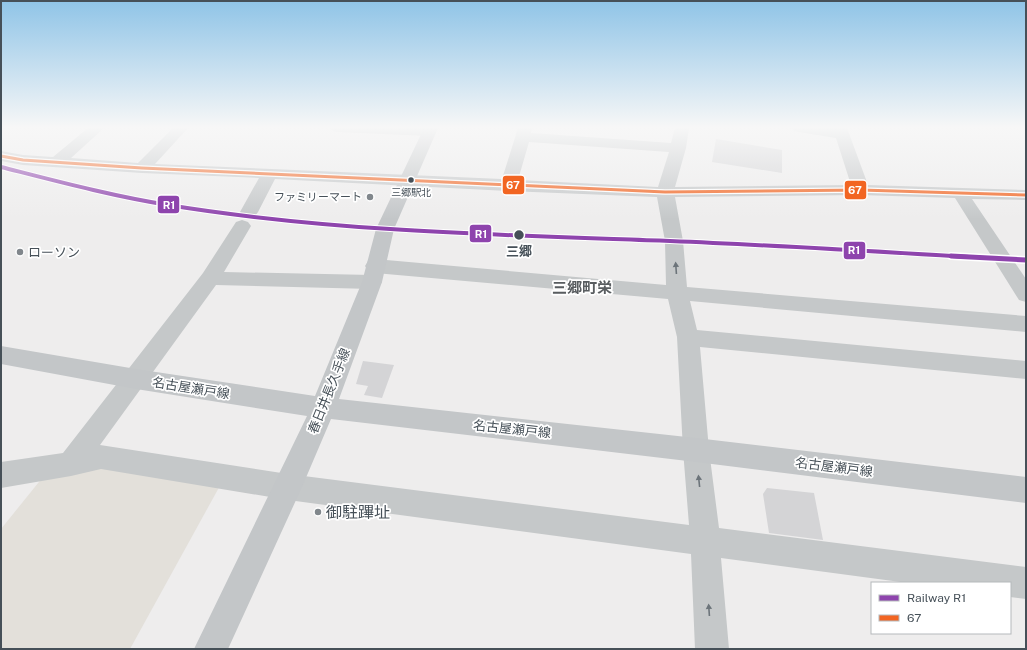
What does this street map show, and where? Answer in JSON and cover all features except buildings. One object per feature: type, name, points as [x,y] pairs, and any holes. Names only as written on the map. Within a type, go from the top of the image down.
[{"type":"main road","name":"春日井長久手線","points":[[212,649],[288,487],[323,408],[374,274],[385,229],[417,158]]},
{"type":"main road","name":"名古屋瀬戸線","points":[[1,355],[136,379],[323,408],[696,450],[1026,490]]},
{"type":"street","points":[[14,158],[142,168],[270,173],[508,186],[665,192],[861,190],[1026,195]]},
{"type":"street","points":[[57,162],[61,158]]},
{"type":"street","points":[[142,168],[151,158]]},
{"type":"street","points":[[508,186],[516,158]]},
{"type":"street","points":[[675,158],[665,192],[674,241],[678,292],[688,337],[696,450],[705,541],[712,649]]},
{"type":"street","points":[[850,158],[861,190]]},
{"type":"street","points":[[71,464],[210,278],[270,173]]},
{"type":"street","points":[[960,193],[1026,295]]},
{"type":"street","points":[[210,278],[374,274],[678,292],[1026,324]]},
{"type":"street","points":[[688,337],[1026,370]]},
{"type":"street","points":[[1,475],[71,464],[101,457],[288,487],[1026,583]]},
{"type":"shaded area","points":[[95,464],[222,482],[130,649],[1,649],[1,529],[47,472]]},
{"type":"rail line","name":"R1","points":[[1,167],[84,188],[167,205],[251,217],[335,225],[419,231],[718,243],[1026,260]]},
{"type":"transit line","name":"67","points":[[14,158],[142,168],[665,192],[861,190],[1026,195]]},
{"type":"place","name":"三郷駅北","points":[[411,180]]},
{"type":"place","name":"ファミリーマート","points":[[370,197]]},
{"type":"place","name":"三郷","points":[[519,235]]},
{"type":"place","name":"ローソン","points":[[20,252]]},
{"type":"place","name":"御駐蹕址","points":[[318,512]]},
{"type":"district","name":"三郷町栄","points":[[582,287]]}]
